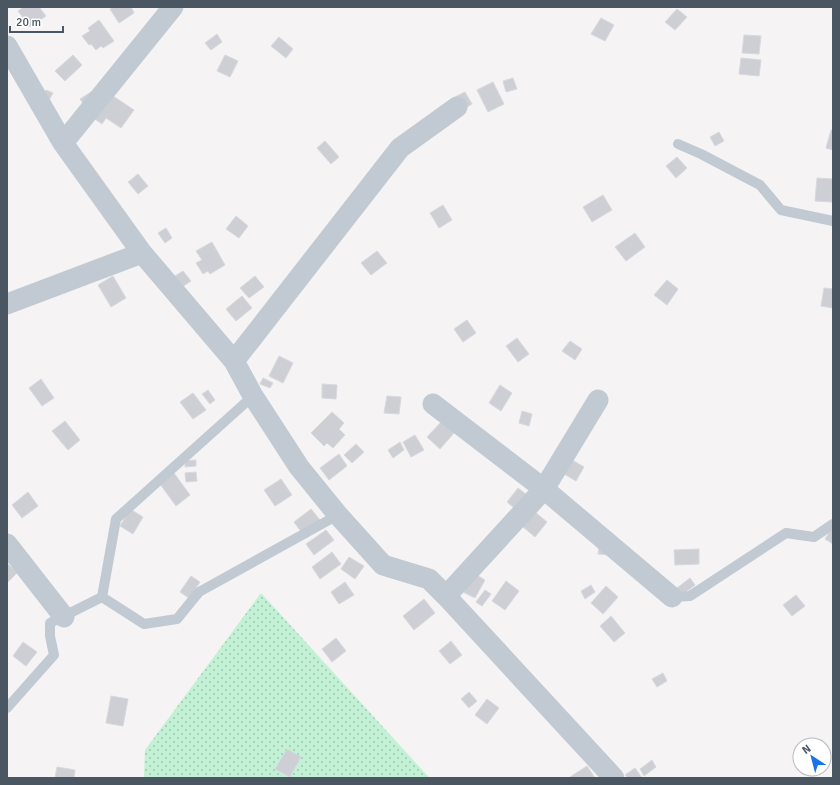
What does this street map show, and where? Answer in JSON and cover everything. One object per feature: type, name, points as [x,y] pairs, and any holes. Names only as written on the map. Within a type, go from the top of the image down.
[{"type":"street","points":[[64,143],[173,7]]},
{"type":"street","points":[[7,46],[64,143],[142,253],[234,362],[253,396],[299,467],[338,515],[383,565],[429,579],[614,778]]},
{"type":"street","points":[[234,362],[400,148],[457,107]]},
{"type":"street","points":[[7,304],[142,253]]},
{"type":"street","points":[[446,596],[544,489],[598,400]]},
{"type":"street","points":[[433,404],[544,489],[672,597]]},
{"type":"street","points":[[7,544],[64,616]]},
{"type":"lane","points":[[678,144],[701,154],[760,185],[781,210],[833,221]]},
{"type":"lane","points":[[102,597],[116,519],[253,396]]},
{"type":"lane","points":[[102,597],[144,624],[176,619],[198,592],[338,515]]},
{"type":"lane","points":[[672,597],[690,596],[786,533],[814,537],[833,524]]},
{"type":"lane","points":[[7,708],[54,655],[50,636],[50,624],[102,597]]},
{"type":"green space","points":[[261,593],[430,778],[144,778],[145,750]]},
{"type":"building","points":[[24,7],[39,7],[46,16],[30,27],[18,11]]},
{"type":"building","points":[[113,7],[131,7],[134,13],[119,23],[110,9]]},
{"type":"building","points":[[677,9],[687,17],[675,30],[665,22]]},
{"type":"building","points":[[601,18],[614,25],[605,41],[591,34]]},
{"type":"building","points":[[99,20],[114,41],[103,48],[101,46],[96,50],[91,44],[89,45],[82,36],[90,31],[88,28]]},
{"type":"building","points":[[217,34],[222,42],[211,50],[205,43]]},
{"type":"building","points":[[744,35],[761,36],[759,54],[742,53]]},
{"type":"building","points":[[279,37],[293,49],[286,58],[271,46]]},
{"type":"building","points":[[73,55],[82,65],[65,81],[55,71]]},
{"type":"building","points":[[225,55],[238,61],[230,77],[217,71]]},
{"type":"building","points":[[741,58],[761,60],[759,76],[739,74]]},
{"type":"building","points":[[513,78],[517,89],[506,92],[503,81]]},
{"type":"building","points":[[493,82],[504,104],[488,112],[477,90]]},
{"type":"building","points":[[46,90],[53,93],[49,100],[42,96]]},
{"type":"building","points":[[91,92],[86,108],[80,99]]},
{"type":"building","points":[[107,92],[134,110],[121,128],[106,118],[102,124],[92,117]]},
{"type":"building","points":[[465,92],[472,104],[462,110],[455,97]]},
{"type":"building","points":[[831,130],[833,130],[833,150],[826,148]]},
{"type":"building","points":[[719,132],[724,141],[715,146],[710,137]]},
{"type":"building","points":[[325,141],[339,157],[331,164],[317,148]]},
{"type":"building","points":[[677,157],[687,168],[676,178],[666,166]]},
{"type":"building","points":[[138,174],[148,186],[138,194],[128,182]]},
{"type":"building","points":[[817,178],[833,179],[832,202],[815,201]]},
{"type":"building","points":[[603,195],[612,210],[592,222],[583,207]]},
{"type":"building","points":[[443,205],[452,220],[439,228],[430,213]]},
{"type":"building","points":[[236,216],[248,226],[239,238],[226,229]]},
{"type":"building","points":[[166,228],[172,238],[165,243],[158,233]]},
{"type":"building","points":[[635,233],[645,247],[626,261],[615,247]]},
{"type":"building","points":[[212,242],[225,265],[210,274],[208,271],[203,274],[196,263],[202,260],[196,251]]},
{"type":"building","points":[[377,251],[387,263],[371,275],[361,263]]},
{"type":"building","points":[[183,271],[191,281],[182,287],[175,276]]},
{"type":"building","points":[[113,276],[126,298],[111,307],[98,285]]},
{"type":"building","points":[[255,276],[264,287],[249,298],[240,288]]},
{"type":"building","points":[[667,280],[678,289],[667,305],[654,295]]},
{"type":"building","points":[[824,288],[833,289],[833,308],[821,306]]},
{"type":"building","points":[[242,296],[252,308],[236,321],[226,309]]},
{"type":"building","points":[[467,320],[476,333],[463,342],[454,329]]},
{"type":"building","points":[[517,338],[529,354],[518,362],[506,346]]},
{"type":"building","points":[[570,341],[582,349],[575,360],[562,351]]},
{"type":"building","points":[[279,356],[293,363],[283,383],[269,376]]},
{"type":"building","points":[[263,378],[273,383],[270,388],[260,384]]},
{"type":"building","points":[[41,379],[54,398],[42,406],[29,388]]},
{"type":"building","points":[[322,384],[337,385],[336,399],[322,398]]},
{"type":"building","points":[[500,385],[512,393],[501,411],[489,403]]},
{"type":"building","points":[[208,390],[215,400],[210,404],[202,394]]},
{"type":"building","points":[[193,393],[206,410],[193,419],[180,402]]},
{"type":"building","points":[[387,396],[401,397],[399,414],[384,413]]},
{"type":"building","points":[[522,411],[532,414],[529,426],[519,423]]},
{"type":"building","points":[[332,412],[344,423],[339,429],[345,435],[333,448],[327,443],[324,446],[311,433]]},
{"type":"building","points":[[65,421],[80,440],[68,450],[52,431]]},
{"type":"building","points":[[442,421],[454,433],[440,449],[427,437]]},
{"type":"building","points":[[415,435],[424,450],[411,457],[403,442]]},
{"type":"building","points":[[400,442],[404,450],[393,458],[388,450]]},
{"type":"building","points":[[356,444],[364,452],[352,463],[344,455]]},
{"type":"building","points":[[339,454],[347,466],[329,480],[320,468]]},
{"type":"building","points":[[567,457],[584,467],[576,481],[559,471]]},
{"type":"building","points":[[196,460],[196,466],[185,467],[185,461]]},
{"type":"building","points":[[196,472],[197,481],[186,482],[185,473]]},
{"type":"building","points":[[174,473],[190,495],[176,506],[160,484]]},
{"type":"building","points":[[281,479],[292,495],[275,506],[264,490]]},
{"type":"building","points":[[518,488],[531,498],[520,513],[507,502]]},
{"type":"building","points":[[28,492],[38,506],[22,518],[12,505]]},
{"type":"building","points":[[130,509],[143,517],[133,534],[120,526]]},
{"type":"building","points":[[311,509],[320,520],[302,533],[294,522]]},
{"type":"building","points":[[535,512],[547,522],[535,537],[522,526]]},
{"type":"building","points":[[326,530],[334,540],[314,555],[306,544]]},
{"type":"building","points":[[831,530],[833,532],[833,544],[825,539]]},
{"type":"building","points":[[599,548],[613,555],[598,554]]},
{"type":"building","points":[[699,549],[699,564],[675,565],[674,550]]},
{"type":"building","points":[[332,552],[341,564],[320,579],[312,567]]},
{"type":"building","points":[[349,557],[364,566],[355,579],[341,569]]},
{"type":"building","points":[[7,563],[17,573],[7,583]]},
{"type":"building","points":[[470,571],[485,580],[475,598],[459,590]]},
{"type":"building","points":[[191,576],[200,582],[189,598],[180,592]]},
{"type":"building","points":[[690,578],[695,585],[682,595],[677,588]]},
{"type":"building","points":[[506,581],[519,591],[505,610],[492,601]]},
{"type":"building","points":[[345,582],[354,595],[339,604],[331,592]]},
{"type":"building","points":[[591,585],[595,592],[585,599],[581,591]]},
{"type":"building","points":[[606,586],[618,597],[603,614],[591,603]]},
{"type":"building","points":[[485,590],[491,594],[482,606],[476,602]]},
{"type":"building","points":[[796,595],[805,606],[792,616],[783,605]]},
{"type":"building","points":[[424,599],[435,613],[414,630],[403,616]]},
{"type":"building","points":[[611,616],[625,633],[614,642],[600,626]]},
{"type":"building","points":[[336,638],[346,651],[332,662],[322,649]]},
{"type":"building","points":[[451,641],[462,655],[450,664],[439,651]]},
{"type":"building","points":[[23,642],[37,652],[26,666],[13,656]]},
{"type":"building","points":[[663,673],[667,681],[657,687],[652,679]]},
{"type":"building","points":[[469,692],[477,701],[469,708],[461,699]]},
{"type":"building","points":[[111,696],[128,699],[123,726],[106,723]]},
{"type":"building","points":[[487,699],[499,708],[487,724],[475,715]]},
{"type":"building","points":[[287,749],[301,757],[290,777],[275,769]]},
{"type":"building","points":[[652,760],[656,767],[644,776],[640,769]]},
{"type":"building","points":[[587,766],[595,778],[570,778],[570,777]]},
{"type":"building","points":[[57,767],[75,770],[74,778],[55,778]]},
{"type":"building","points":[[635,768],[642,778],[628,778],[625,775]]}]
